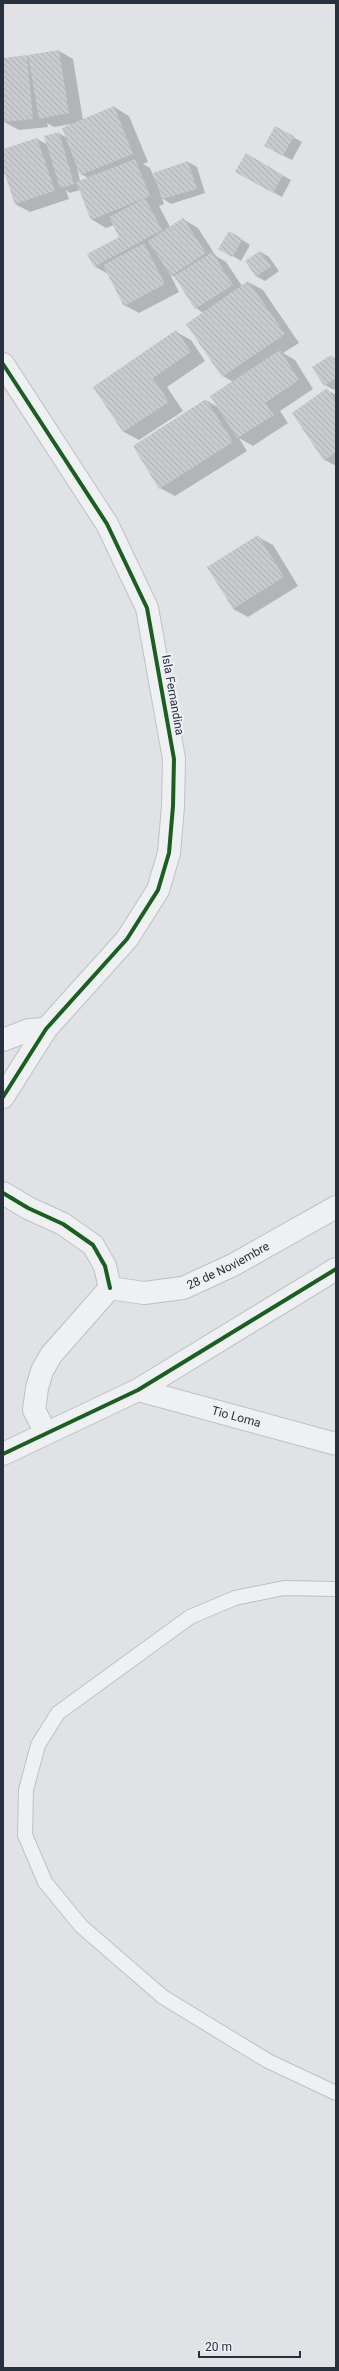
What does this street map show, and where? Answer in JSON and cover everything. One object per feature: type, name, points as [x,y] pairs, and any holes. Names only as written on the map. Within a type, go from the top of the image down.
[{"type":"street","name":"Isla Fernandina","points":[[3,364],[107,524],[147,608],[174,759],[173,806],[169,853],[158,890],[127,939],[46,1029],[3,1097]]},
{"type":"street","points":[[3,1040],[29,1030],[46,1029]]},
{"type":"street","points":[[3,1193],[28,1208],[62,1224],[93,1245],[105,1266],[110,1288],[51,1355],[42,1371],[37,1388],[34,1410],[46,1433]]},
{"type":"street","name":"28 de Noviembre","points":[[110,1288],[144,1293],[183,1288],[233,1265],[336,1207]]},
{"type":"street","points":[[3,1454],[138,1390],[336,1269]]},
{"type":"street","name":"Tio Loma","points":[[138,1390],[336,1444]]},
{"type":"lane","points":[[336,1589],[284,1588],[235,1598],[190,1617],[58,1713],[38,1745],[26,1790],[24,1835],[45,1882],[81,1926],[163,1996],[268,2061],[336,2093]]},
{"type":"building","points":[[59,50],[69,113],[39,119],[28,55]]},
{"type":"building","points":[[27,55],[33,119],[3,122],[3,58]]},
{"type":"building","points":[[114,106],[133,154],[80,175],[62,128]]},
{"type":"building","points":[[275,126],[294,136],[283,156],[264,146]]},
{"type":"building","points":[[59,132],[74,184],[60,188],[44,136]]},
{"type":"building","points":[[37,138],[55,191],[15,204],[3,169],[3,149]]},
{"type":"building","points":[[246,153],[283,175],[273,193],[235,172]]},
{"type":"building","points":[[135,159],[150,196],[91,220],[76,182]]},
{"type":"building","points":[[188,161],[197,189],[162,199],[153,173]]},
{"type":"building","points":[[145,198],[162,230],[94,267],[87,254],[119,237],[109,217]]},
{"type":"building","points":[[183,218],[206,253],[171,276],[148,241]]},
{"type":"building","points":[[229,231],[243,239],[232,257],[218,249]]},
{"type":"building","points":[[144,243],[165,284],[124,306],[103,265]]},
{"type":"building","points":[[260,251],[271,266],[256,277],[245,261]]},
{"type":"building","points":[[212,252],[233,285],[195,309],[174,276]]},
{"type":"building","points":[[248,281],[285,334],[222,377],[186,324]]},
{"type":"building","points":[[176,330],[191,352],[153,378],[169,402],[123,432],[93,387]]},
{"type":"building","points":[[280,350],[299,380],[265,403],[274,415],[237,438],[210,396]]},
{"type":"building","points":[[331,355],[336,363],[336,378],[324,386],[312,367]]},
{"type":"building","points":[[327,388],[336,401],[336,452],[324,461],[292,413]]},
{"type":"building","points":[[206,399],[233,442],[159,489],[133,446]]},
{"type":"building","points":[[258,535],[284,577],[233,609],[207,567]]},
{"type":"cycle path","points":[[3,364],[107,524],[147,608],[174,759],[173,806],[169,853],[158,890],[127,939],[46,1029],[3,1097]]},
{"type":"cycle path","points":[[3,1193],[28,1208],[63,1224],[93,1245],[105,1266],[110,1288]]},
{"type":"cycle path","points":[[3,1454],[138,1390],[336,1269]]}]
